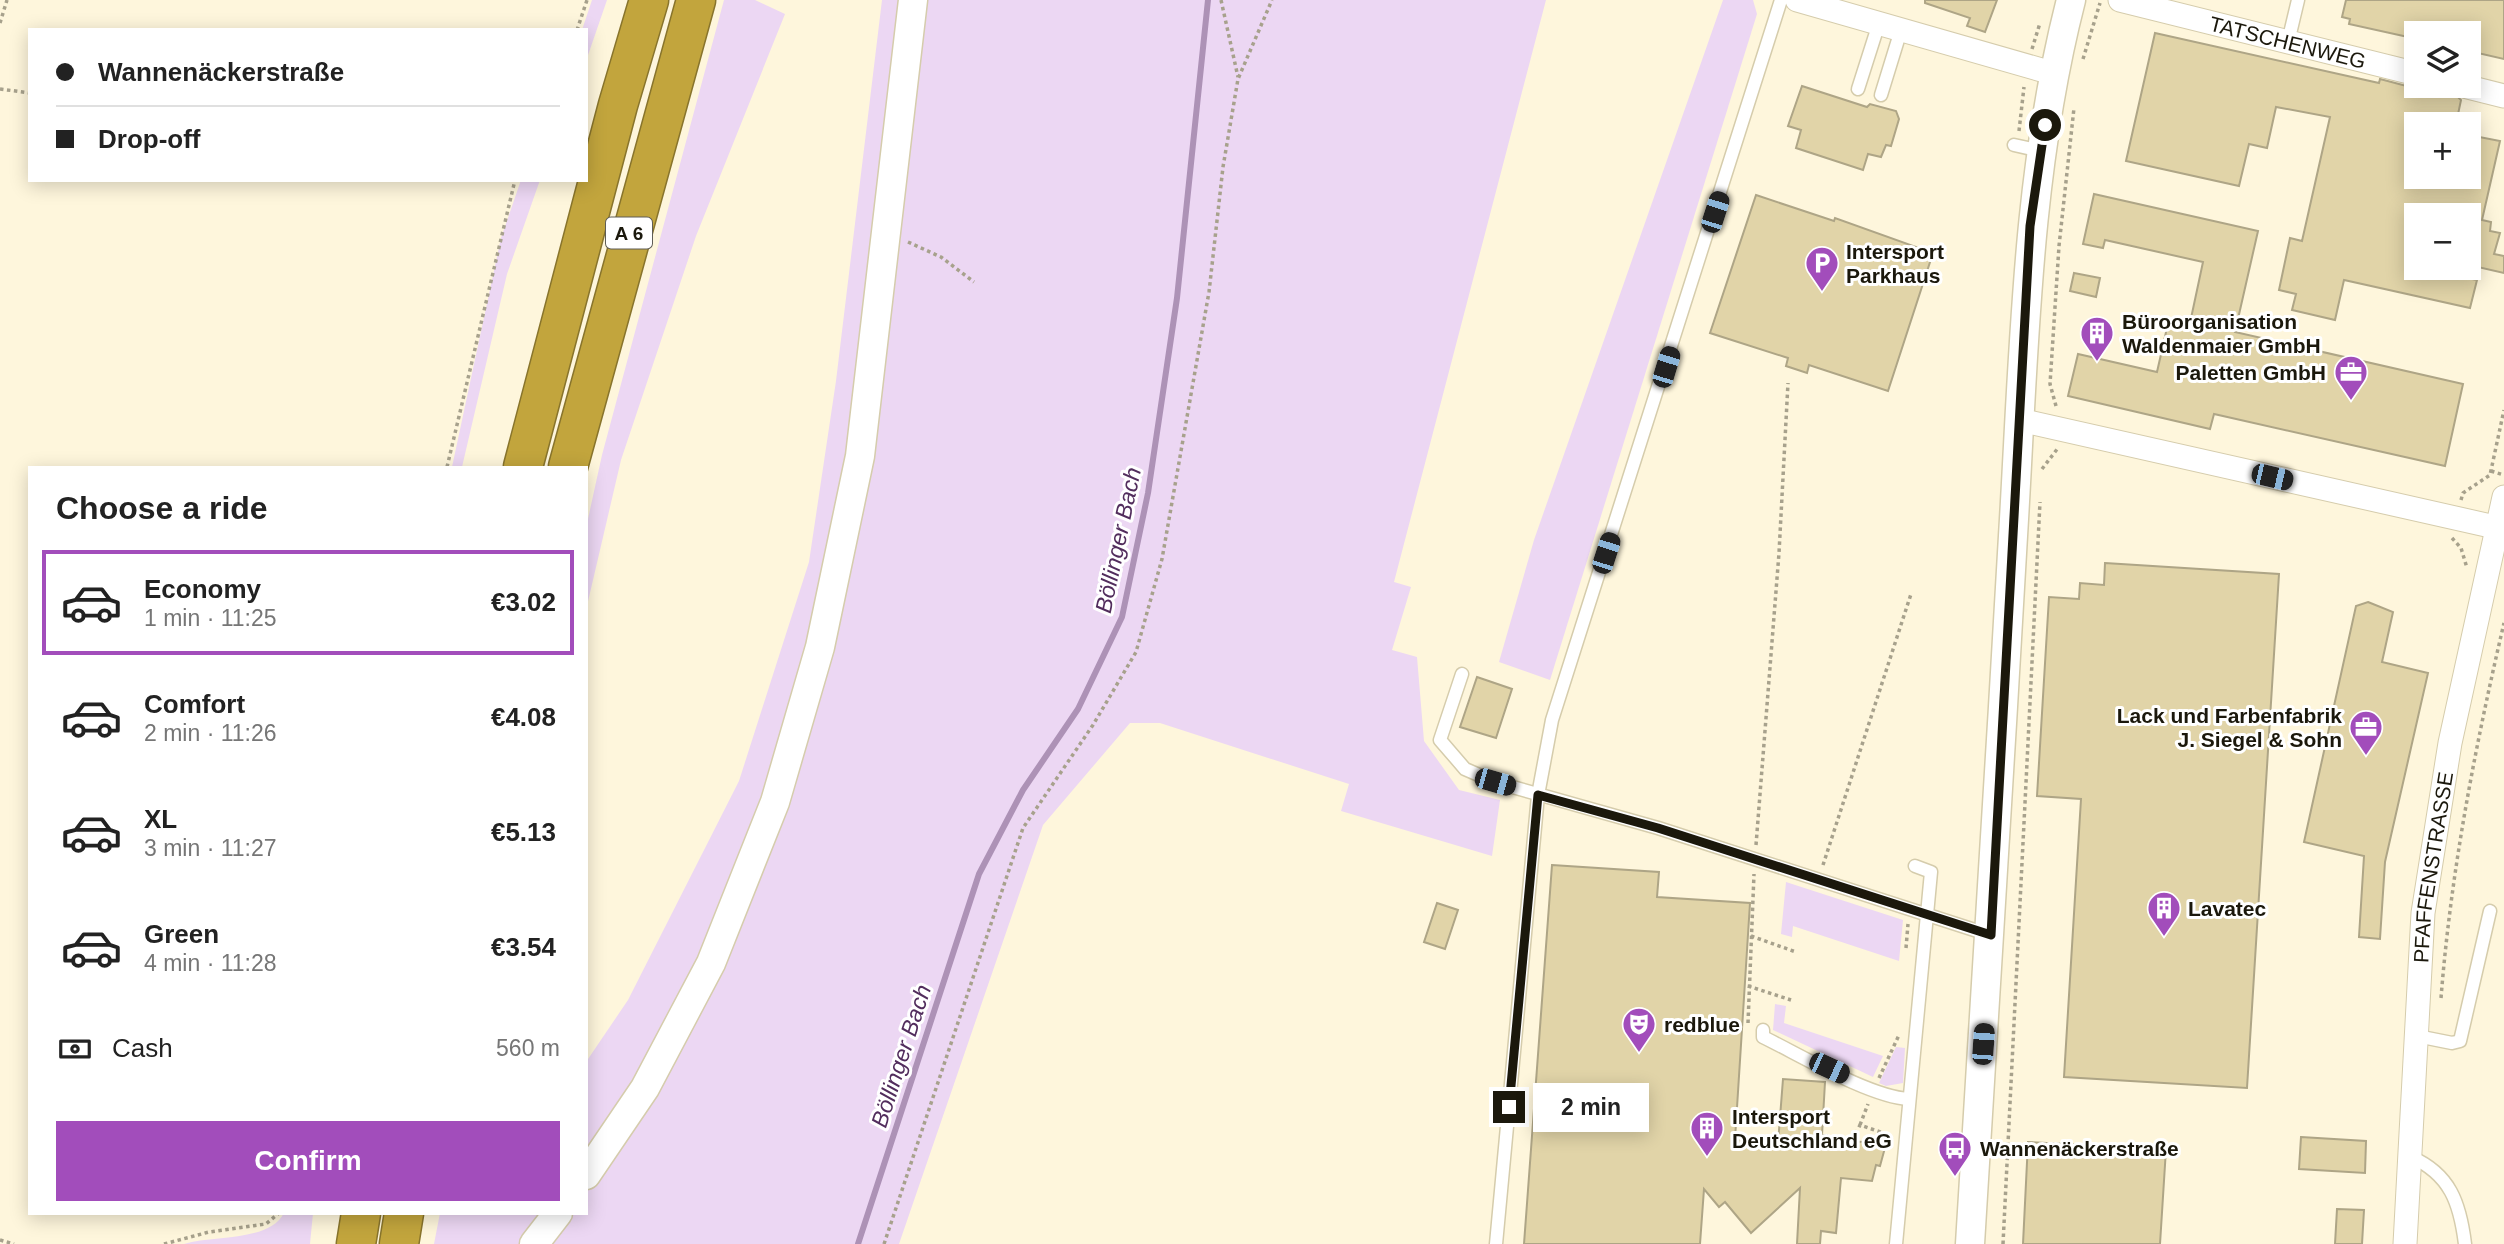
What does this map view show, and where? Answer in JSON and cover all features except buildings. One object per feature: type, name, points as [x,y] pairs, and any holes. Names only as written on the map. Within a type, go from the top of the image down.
[{"type":"highway","name":"A 6","points":[[523,466],[614,118],[649,0]]},
{"type":"highway","name":"A 6","points":[[568,466],[599,343],[696,0]]},
{"type":"highway","points":[[356,1244],[361,1215]]},
{"type":"highway","points":[[399,1244],[404,1215]]},
{"type":"street","points":[[588,1172],[645,1088],[711,963],[775,802],[820,647],[860,456],[913,0]]},
{"type":"street","points":[[1797,0],[2052,73]]},
{"type":"street","points":[[1970,1244],[1991,935],[2020,420],[2030,226],[2028,148],[2052,73],[2071,0]]},
{"type":"street","name":"TATSCHENWEG","points":[[2120,0],[2404,71]]},
{"type":"street","points":[[2481,90],[2504,96]]},
{"type":"street","points":[[2020,420],[2501,528]]},
{"type":"street","name":"PFAFFENSTRASSE","points":[[2405,1244],[2423,913],[2450,743],[2501,528],[2504,498]]},
{"type":"street","points":[[534,1244],[556,1215]]},
{"type":"lane","points":[[1496,1244],[1538,795],[1552,720],[1781,0]]},
{"type":"lane","points":[[2288,42],[2298,0]]},
{"type":"lane","points":[[1858,89],[1890,26]]},
{"type":"lane","points":[[1881,95],[1890,26]]},
{"type":"lane","points":[[1462,674],[1440,740],[1465,769],[1538,795],[1658,828],[1991,935]]},
{"type":"lane","points":[[1896,1244],[1931,872],[1915,866]]},
{"type":"lane","points":[[2417,1036],[2452,1043],[2460,1041],[2490,911]]},
{"type":"lane","points":[[1763,1030],[1763,1037],[1873,1089],[1896,1098],[1909,1099]]},
{"type":"lane","points":[[2411,1157],[2428,1164],[2449,1183],[2465,1244]]},
{"type":"path","points":[[0,23],[7,0]]},
{"type":"path","points":[[578,28],[587,0]]},
{"type":"path","points":[[1221,0],[1238,79]]},
{"type":"path","points":[[884,1244],[1023,828],[1093,725],[1136,652],[1162,559],[1207,305],[1223,167],[1238,79],[1272,0]]},
{"type":"path","points":[[2081,67],[2101,0]]},
{"type":"path","points":[[0,89],[28,93]]},
{"type":"path","points":[[2041,482],[2042,468],[2057,452],[2060,430],[2050,384],[2059,246],[2074,108]]},
{"type":"path","points":[[447,466],[515,182]]},
{"type":"path","points":[[886,237],[915,244],[941,257],[974,282]]},
{"type":"path","points":[[1746,1016],[1755,859],[1779,553],[1788,383]]},
{"type":"path","points":[[2491,471],[2504,475]]},
{"type":"path","points":[[2003,1244],[2041,496]]},
{"type":"path","points":[[1818,880],[1911,594]]},
{"type":"path","points":[[2441,998],[2448,916],[2473,760],[2504,624]]},
{"type":"path","points":[[1751,936],[1796,952]]},
{"type":"path","points":[[1748,986],[1791,1000]]},
{"type":"path","points":[[1853,1140],[1873,1089],[1899,1035]]},
{"type":"path","points":[[1860,1125],[1889,1135],[1888,1146]]},
{"type":"path","points":[[164,1244],[209,1232],[267,1224],[277,1215]]},
{"type":"path","points":[[0,1240],[14,1244]]},
{"type":"shaded area","points":[[592,0],[607,0],[588,55],[588,28],[583,28]]},
{"type":"shaded area","points":[[724,0],[755,0],[785,14],[696,236],[621,460],[588,601],[588,519],[602,455]]},
{"type":"shaded area","points":[[882,0],[1546,0],[1394,582],[1411,587],[1392,650],[1417,657],[1424,741],[1459,790],[1500,800],[1492,856],[1341,811],[1349,784],[1160,723],[1130,723],[1043,825],[899,1244],[434,1244],[440,1215],[588,1215],[588,1059],[628,1000],[739,781],[809,562],[836,381]]},
{"type":"shaded area","points":[[1723,0],[1753,0],[1757,14],[1550,680],[1499,662],[1534,540]]},
{"type":"shaded area","points":[[520,182],[539,182],[507,274],[462,466],[452,466],[501,238]]},
{"type":"shaded area","points":[[1786,882],[1903,920],[1899,961],[1793,926],[1792,937],[1781,934]]},
{"type":"shaded area","points":[[1775,1004],[1786,1006],[1784,1023],[1883,1056],[1873,1077],[1773,1030]]},
{"type":"shaded area","points":[[1896,1047],[1905,1048],[1903,1083],[1886,1086],[1879,1083]]},
{"type":"shaded area","points":[[282,1215],[313,1215],[310,1244],[184,1244],[254,1233],[277,1222]]},
{"type":"waterway","name":"Böllinger Bach","points":[[858,1244],[979,874],[1023,790],[1078,709],[1122,617],[1148,493],[1177,298],[1208,0]]},
{"type":"place","name":"Intersport Parkhaus","points":[[1822,293]]},
{"type":"place","name":"Büroorganisation Waldenmaier GmbH","points":[[2097,363]]},
{"type":"place","name":"Paletten GmbH","points":[[2351,402]]},
{"type":"place","name":"Lack und Farbenfabrik J. Siegel & Sohn","points":[[2366,757]]},
{"type":"place","name":"Lavatec","points":[[2164,938]]},
{"type":"place","name":"redblue","points":[[1639,1054]]},
{"type":"place","name":"Intersport Deutschland eG","points":[[1707,1158]]},
{"type":"place","name":"Wannenäckerstraße","points":[[1955,1178]]},
{"type":"route","points":[[1509,1107],[1538,795],[1658,828],[1991,935],[2030,226],[2045,125]]}]
